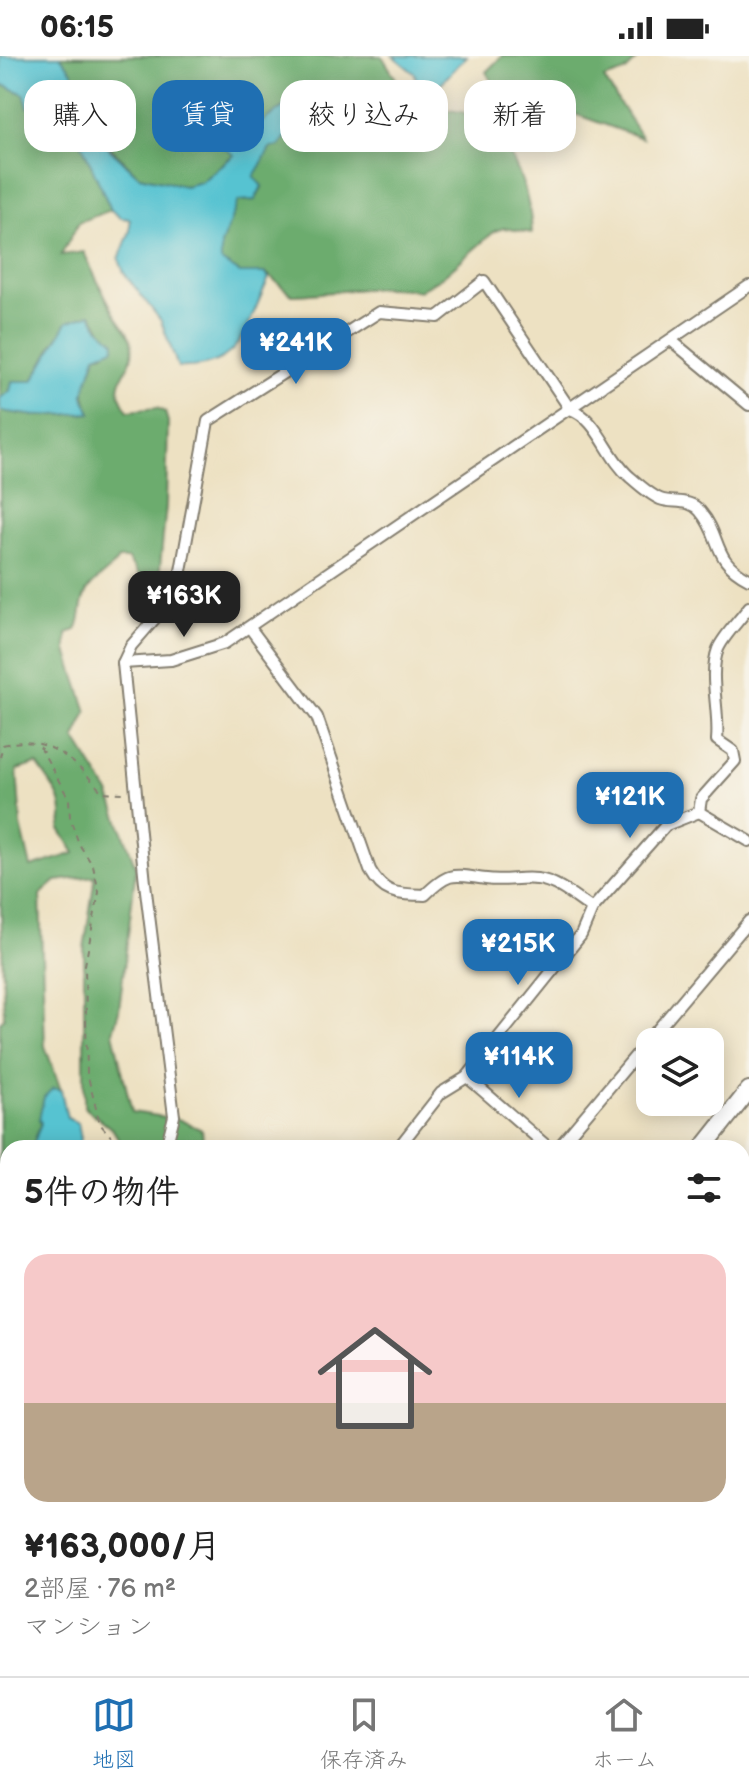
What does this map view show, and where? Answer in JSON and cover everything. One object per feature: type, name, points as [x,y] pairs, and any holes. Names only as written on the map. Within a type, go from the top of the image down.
[{"type":"main road","points":[[709,1140],[749,1090]]},
{"type":"street","points":[[168,1140],[174,1116],[123,663],[131,646],[177,593],[208,421],[379,312],[438,317],[484,281],[570,409],[580,412],[596,429],[606,451],[628,475],[661,500],[681,500],[699,509],[729,569],[749,579]]},
{"type":"street","points":[[123,663],[171,660],[225,643],[250,628],[749,286]]},
{"type":"street","points":[[672,341],[749,405]]},
{"type":"street","points":[[699,812],[701,799],[735,761],[733,751],[717,740],[720,715],[714,673],[719,648],[749,607]]},
{"type":"street","points":[[250,628],[317,717],[370,870],[379,886],[389,894],[425,895],[441,880],[459,873],[489,880],[540,879],[561,888],[592,909]]},
{"type":"street","points":[[699,812],[749,841]]},
{"type":"street","points":[[404,1140],[441,1093],[467,1077],[581,935],[592,909],[666,825],[699,812]]},
{"type":"street","points":[[565,1140],[749,921]]},
{"type":"street","points":[[467,1077],[540,1140]]},
{"type":"path","points":[[0,757],[3,745],[21,740],[63,751],[102,792],[136,793]]},
{"type":"path","points":[[40,747],[69,799],[70,818],[79,844],[93,866],[99,892],[85,965],[87,1073],[100,1124],[114,1140]]},
{"type":"green space","points":[[60,56],[382,56],[397,80],[280,80],[280,109],[264,120],[264,80],[152,80],[152,152],[234,154],[201,182],[185,186],[139,176],[115,152],[136,152],[136,80],[71,80],[73,73]]},
{"type":"green space","points":[[502,56],[641,56],[625,72],[604,79],[642,138],[576,114],[576,80],[491,80],[486,72]]},
{"type":"green space","points":[[0,79],[1,84],[24,94],[24,152],[90,152],[88,157],[111,210],[79,222],[61,255],[84,252],[130,338],[131,360],[119,390],[128,411],[157,408],[165,412],[168,422],[166,506],[158,588],[138,574],[128,559],[118,559],[87,592],[76,630],[67,633],[67,651],[87,712],[75,738],[109,793],[136,868],[119,1010],[113,1032],[132,1112],[178,1119],[202,1130],[203,1139],[119,1140],[113,1130],[84,1107],[84,949],[95,876],[56,881],[40,895],[45,1046],[61,1090],[53,1088],[35,1140],[0,1140],[0,1022],[4,1018],[0,864],[0,411],[36,416],[91,413],[85,396],[86,383],[96,355],[105,353],[105,335],[91,314],[76,319],[54,343],[33,381],[20,383],[0,398]],"holes":[[[37,764],[60,802],[60,829],[75,853],[31,867],[21,825],[17,770]]]},
{"type":"green space","points":[[448,111],[455,111],[464,113],[464,152],[508,152],[522,181],[532,233],[504,228],[495,231],[443,276],[419,291],[373,288],[292,295],[266,273],[240,273],[221,261],[221,245],[238,201],[255,200],[262,187],[254,177],[280,125],[280,152],[448,152]]},
{"type":"water","points":[[0,56],[60,56],[73,73],[71,80],[24,80],[24,94],[1,84]]},
{"type":"water","points":[[393,56],[467,56],[444,80],[416,80],[415,74]]},
{"type":"water","points":[[280,109],[280,145],[270,148],[254,177],[262,186],[255,200],[238,201],[221,245],[221,261],[240,273],[265,273],[269,278],[247,329],[229,353],[199,366],[178,367],[161,321],[124,273],[119,259],[130,231],[130,219],[121,218],[111,210],[85,152],[112,152],[139,176],[185,186],[201,182],[234,155],[230,152],[264,152],[264,120]]},
{"type":"water","points":[[91,314],[97,326],[115,342],[114,348],[96,355],[83,396],[91,413],[36,416],[0,411],[0,398],[10,391],[12,381],[33,381],[67,322]]},
{"type":"water","points":[[53,1088],[61,1090],[67,1118],[78,1123],[81,1140],[35,1140],[41,1123],[39,1119],[44,1097]]}]
